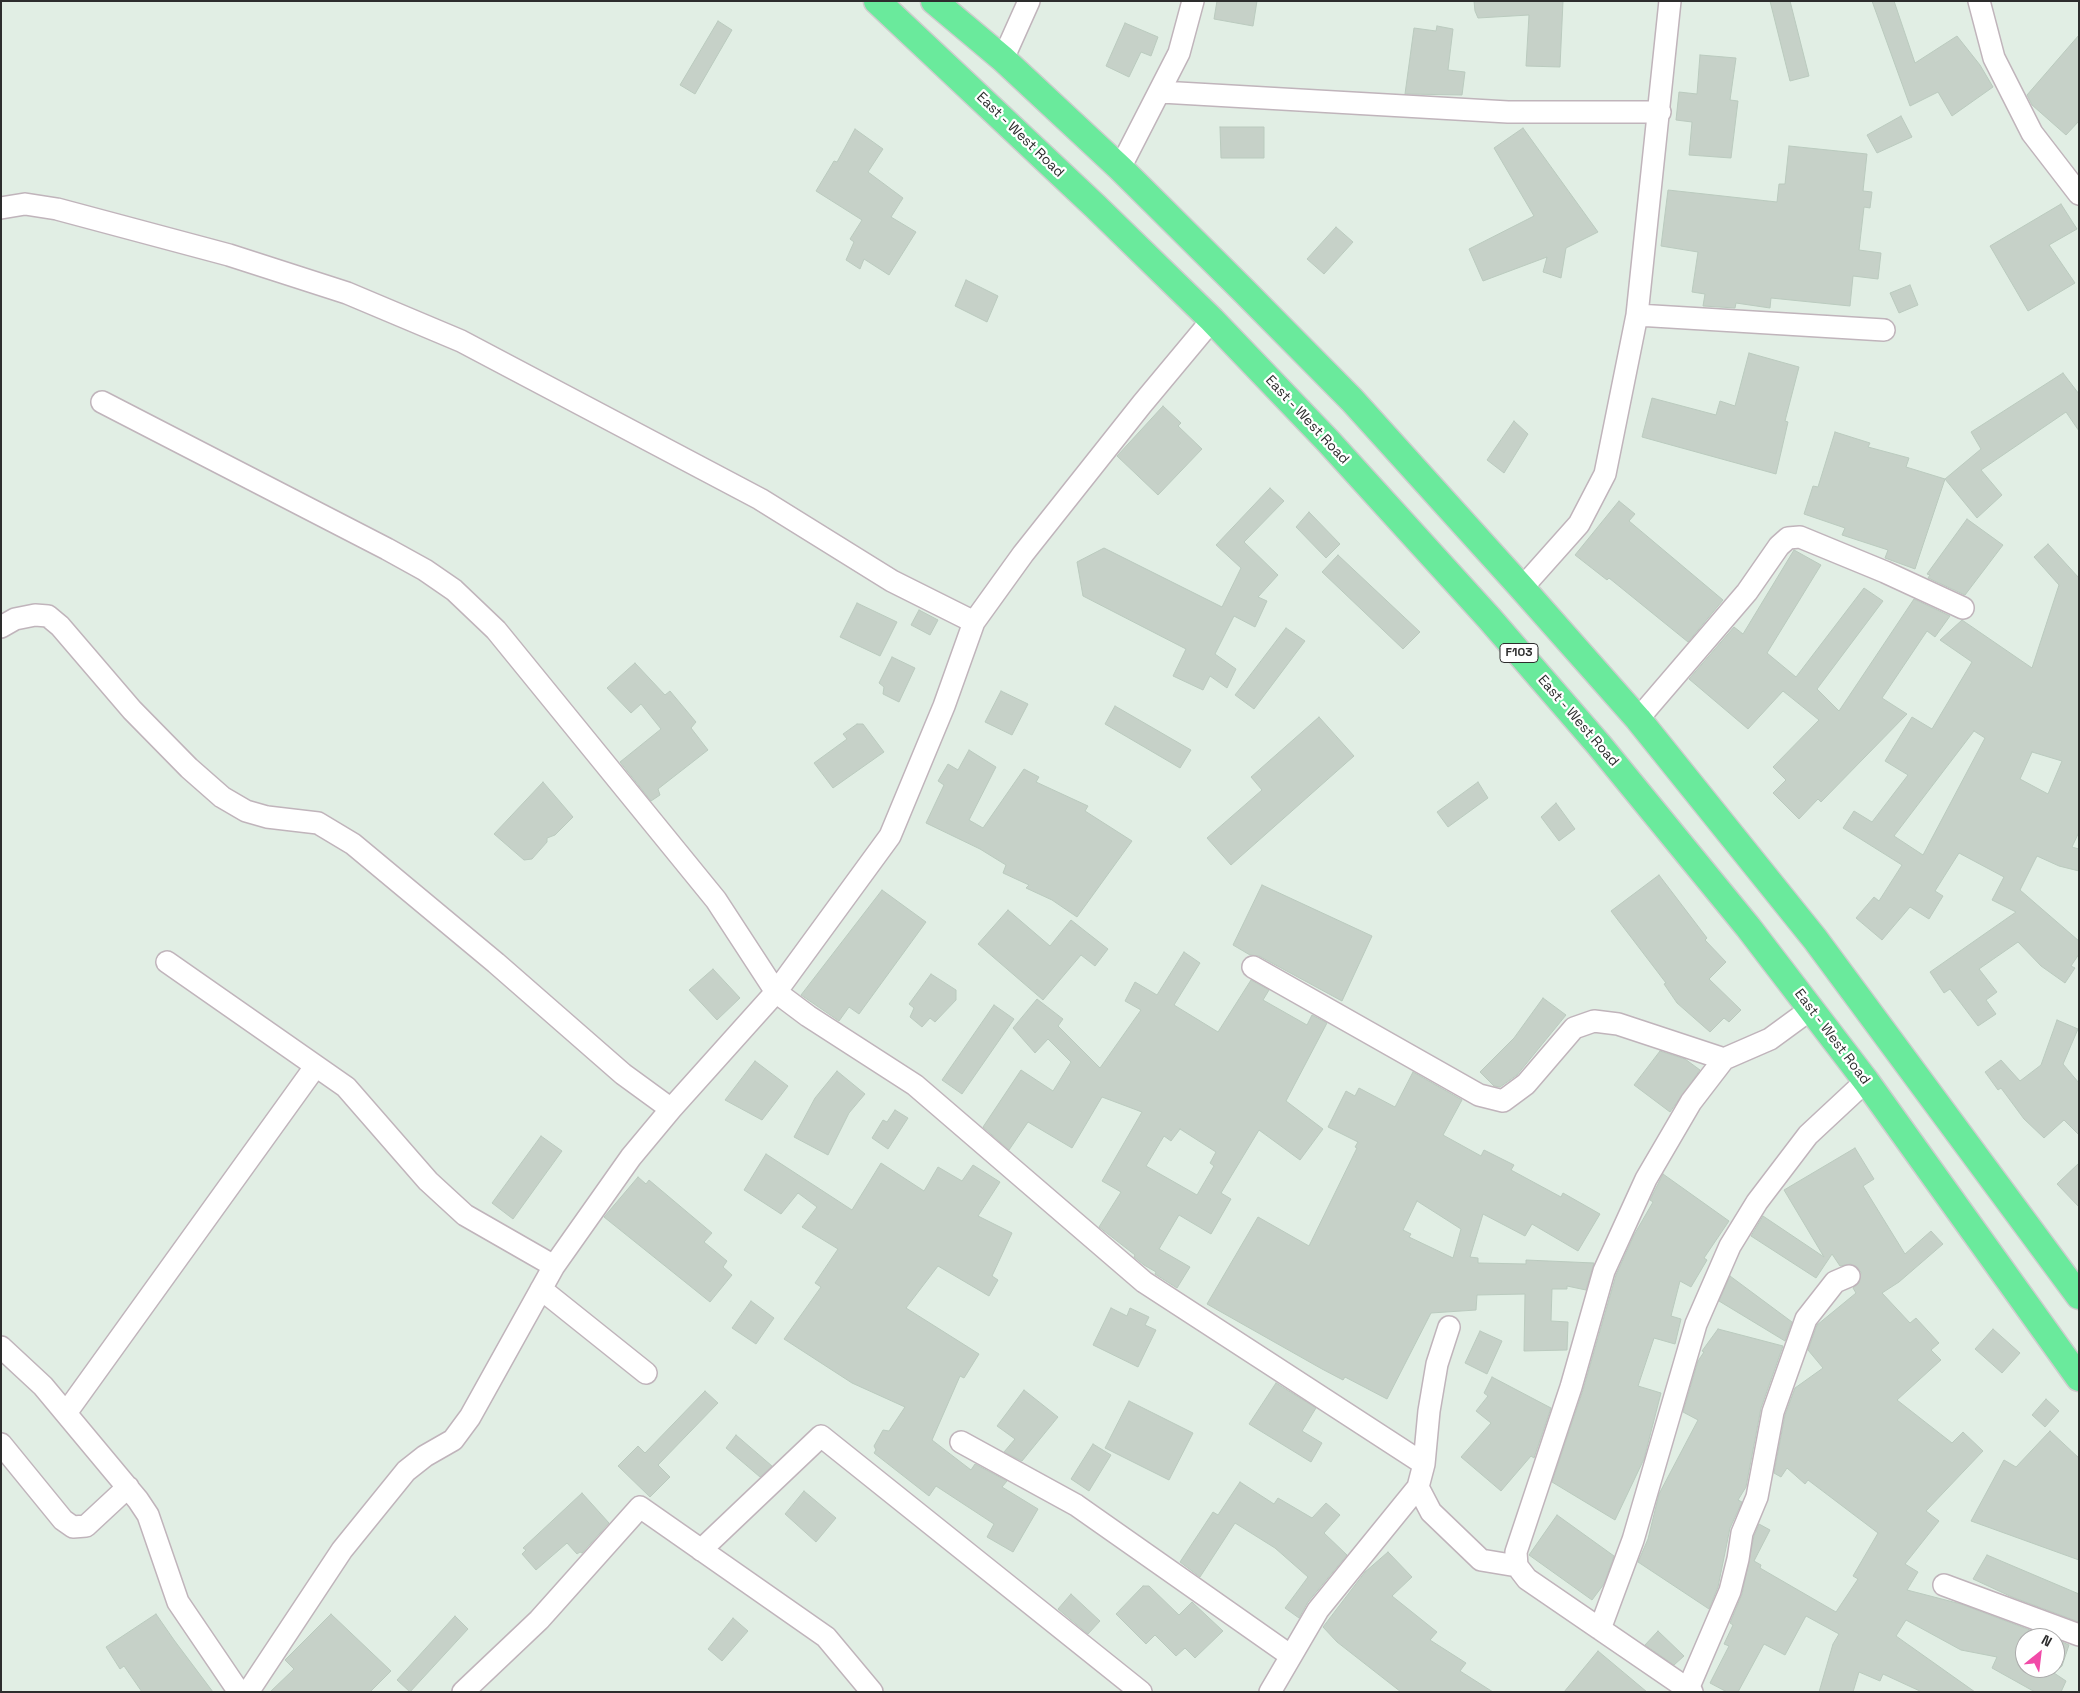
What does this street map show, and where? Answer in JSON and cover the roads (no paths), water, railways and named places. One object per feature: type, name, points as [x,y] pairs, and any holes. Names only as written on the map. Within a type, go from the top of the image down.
[{"type":"main road","name":"East - West Road","points":[[877,1],[1096,206],[1212,320],[1328,441],[1515,648],[1599,745],[1748,927],[1866,1081],[2079,1378]]},
{"type":"main road","points":[[934,1],[1003,59],[1120,168],[1352,400],[1638,719],[1815,939],[2079,1296]]},
{"type":"street","points":[[1003,59],[1029,1]]},
{"type":"street","points":[[1120,168],[1161,92],[1179,53],[1193,1]]},
{"type":"street","points":[[1522,588],[1579,524],[1604,474],[1637,315],[1660,112],[1670,1]]},
{"type":"street","points":[[1979,1],[1994,58],[2032,133],[2079,194]]},
{"type":"street","points":[[1161,92],[1508,112],[1660,112]]},
{"type":"street","points":[[1,208],[25,204],[57,209],[229,255],[347,293],[462,341],[760,499],[892,582],[974,622]]},
{"type":"street","points":[[1637,315],[1884,330]]},
{"type":"street","points":[[248,1692],[342,1550],[401,1478],[425,1456],[453,1440],[470,1417],[554,1266],[631,1158],[671,1109],[776,992],[890,836],[944,706],[974,622],[1023,554],[1142,404],[1212,320]]},
{"type":"street","points":[[102,402],[387,549],[425,570],[454,590],[496,630],[716,900],[776,992],[808,1016],[915,1085],[1144,1282],[1424,1464]]},
{"type":"street","points":[[1638,719],[1747,592],[1779,546],[1788,538],[1800,537],[1885,572],[1963,608]]},
{"type":"street","points":[[1,627],[15,618],[35,615],[48,616],[60,626],[138,716],[222,797],[246,811],[267,817],[318,823],[353,844],[496,962],[623,1074],[671,1109]]},
{"type":"street","points":[[167,962],[346,1086],[428,1181],[465,1215],[554,1266]]},
{"type":"street","points":[[1253,967],[1479,1095],[1503,1101],[1526,1084],[1574,1028],[1594,1021],[1618,1024],[1724,1059]]},
{"type":"street","points":[[1811,1009],[1770,1039],[1724,1059],[1691,1102],[1646,1179],[1604,1271],[1571,1387],[1516,1552],[1517,1566],[1526,1579],[1690,1691],[1730,1590],[1742,1533],[1757,1498],[1773,1412],[1806,1319],[1835,1282],[1849,1276]]},
{"type":"street","points":[[66,1413],[315,1066]]},
{"type":"street","points":[[1600,1629],[1633,1540],[1696,1324],[1730,1246],[1757,1202],[1808,1135],[1866,1081]]},
{"type":"street","points":[[541,1289],[646,1372]]},
{"type":"street","points":[[1270,1692],[1318,1610],[1418,1487],[1424,1464],[1429,1411],[1437,1364],[1449,1327]]},
{"type":"street","points":[[1,1347],[21,1363],[66,1413],[128,1487],[148,1515],[178,1602],[239,1692]]},
{"type":"street","points":[[700,1550],[821,1436],[1141,1692]]},
{"type":"street","points":[[961,1442],[1076,1505],[1291,1656]]},
{"type":"street","points":[[1,1444],[63,1520],[73,1527],[86,1526],[128,1487]]},
{"type":"street","points":[[1418,1487],[1432,1512],[1481,1560],[1517,1566]]},
{"type":"street","points":[[462,1692],[539,1620],[640,1507],[826,1637],[872,1692]]},
{"type":"street","points":[[1944,1585],[2079,1635]]}]
